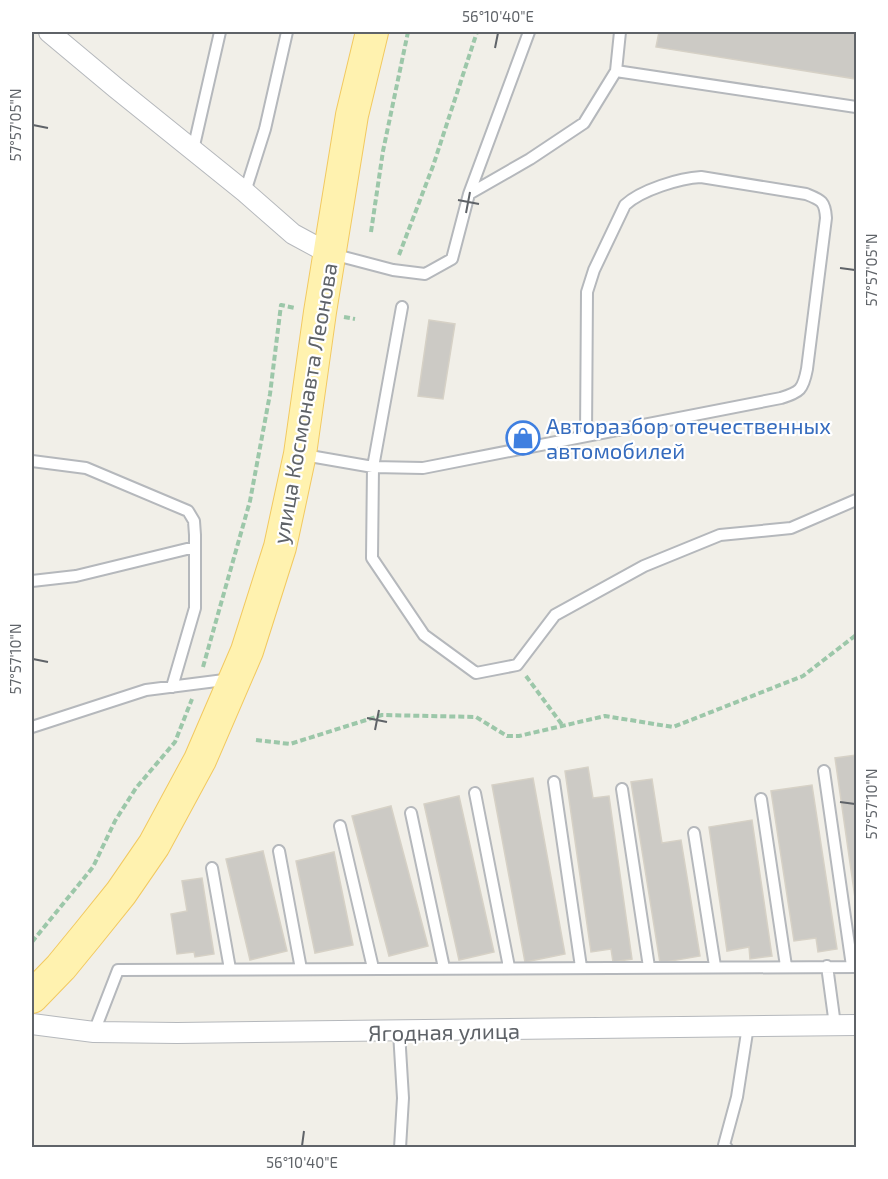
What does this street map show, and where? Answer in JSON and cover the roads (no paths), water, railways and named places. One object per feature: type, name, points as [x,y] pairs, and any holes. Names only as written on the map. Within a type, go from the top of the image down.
[{"type":"main road","name":"улица Космонавта Леонова","points":[[32,997],[62,967],[121,893],[154,845],[200,760],[246,651],[280,547],[300,454],[352,115],[372,32]]},
{"type":"street","points":[[49,32],[293,234],[330,254]]},
{"type":"street","name":"Ягодная улица","points":[[32,1024],[94,1032],[399,1032],[856,1025]]},
{"type":"lane","points":[[193,150],[220,32]]},
{"type":"lane","points":[[245,192],[265,129],[287,32]]},
{"type":"lane","points":[[330,254],[393,270],[424,274],[452,259],[469,194],[529,32]]},
{"type":"lane","points":[[469,194],[530,159],[584,123],[616,71],[620,32]]},
{"type":"lane","points":[[616,71],[856,107]]},
{"type":"lane","points":[[300,454],[373,467],[423,468],[781,399],[798,393],[805,384],[824,230],[825,208],[820,200],[806,194],[701,177],[687,178],[667,185],[631,198],[625,204],[586,292],[586,436]]},
{"type":"lane","points":[[402,307],[373,467],[372,558],[424,635],[476,672],[518,664],[555,615],[644,566],[720,535],[791,528],[856,500]]},
{"type":"lane","points":[[32,461],[86,468],[188,511],[194,521],[195,608],[172,687]]},
{"type":"lane","points":[[32,581],[76,576],[195,547]]},
{"type":"lane","points":[[32,727],[146,690],[235,678]]},
{"type":"lane","points":[[94,1032],[118,970],[854,967],[824,771]]},
{"type":"lane","points":[[554,782],[581,967]]},
{"type":"lane","points":[[622,789],[648,967]]},
{"type":"lane","points":[[475,793],[509,968]]},
{"type":"lane","points":[[761,799],[786,966]]},
{"type":"lane","points":[[411,813],[444,968]]},
{"type":"lane","points":[[340,826],[373,968]]},
{"type":"lane","points":[[694,833],[715,966]]},
{"type":"lane","points":[[279,852],[301,969]]},
{"type":"lane","points":[[212,868],[230,969]]},
{"type":"lane","points":[[827,966],[835,1024]]},
{"type":"lane","points":[[722,1147],[737,1097],[748,1026]]},
{"type":"lane","points":[[399,1032],[403,1098],[400,1148]]},
{"type":"place","name":"Авторазбор отечественных автомобилей","points":[[523,438]]}]
